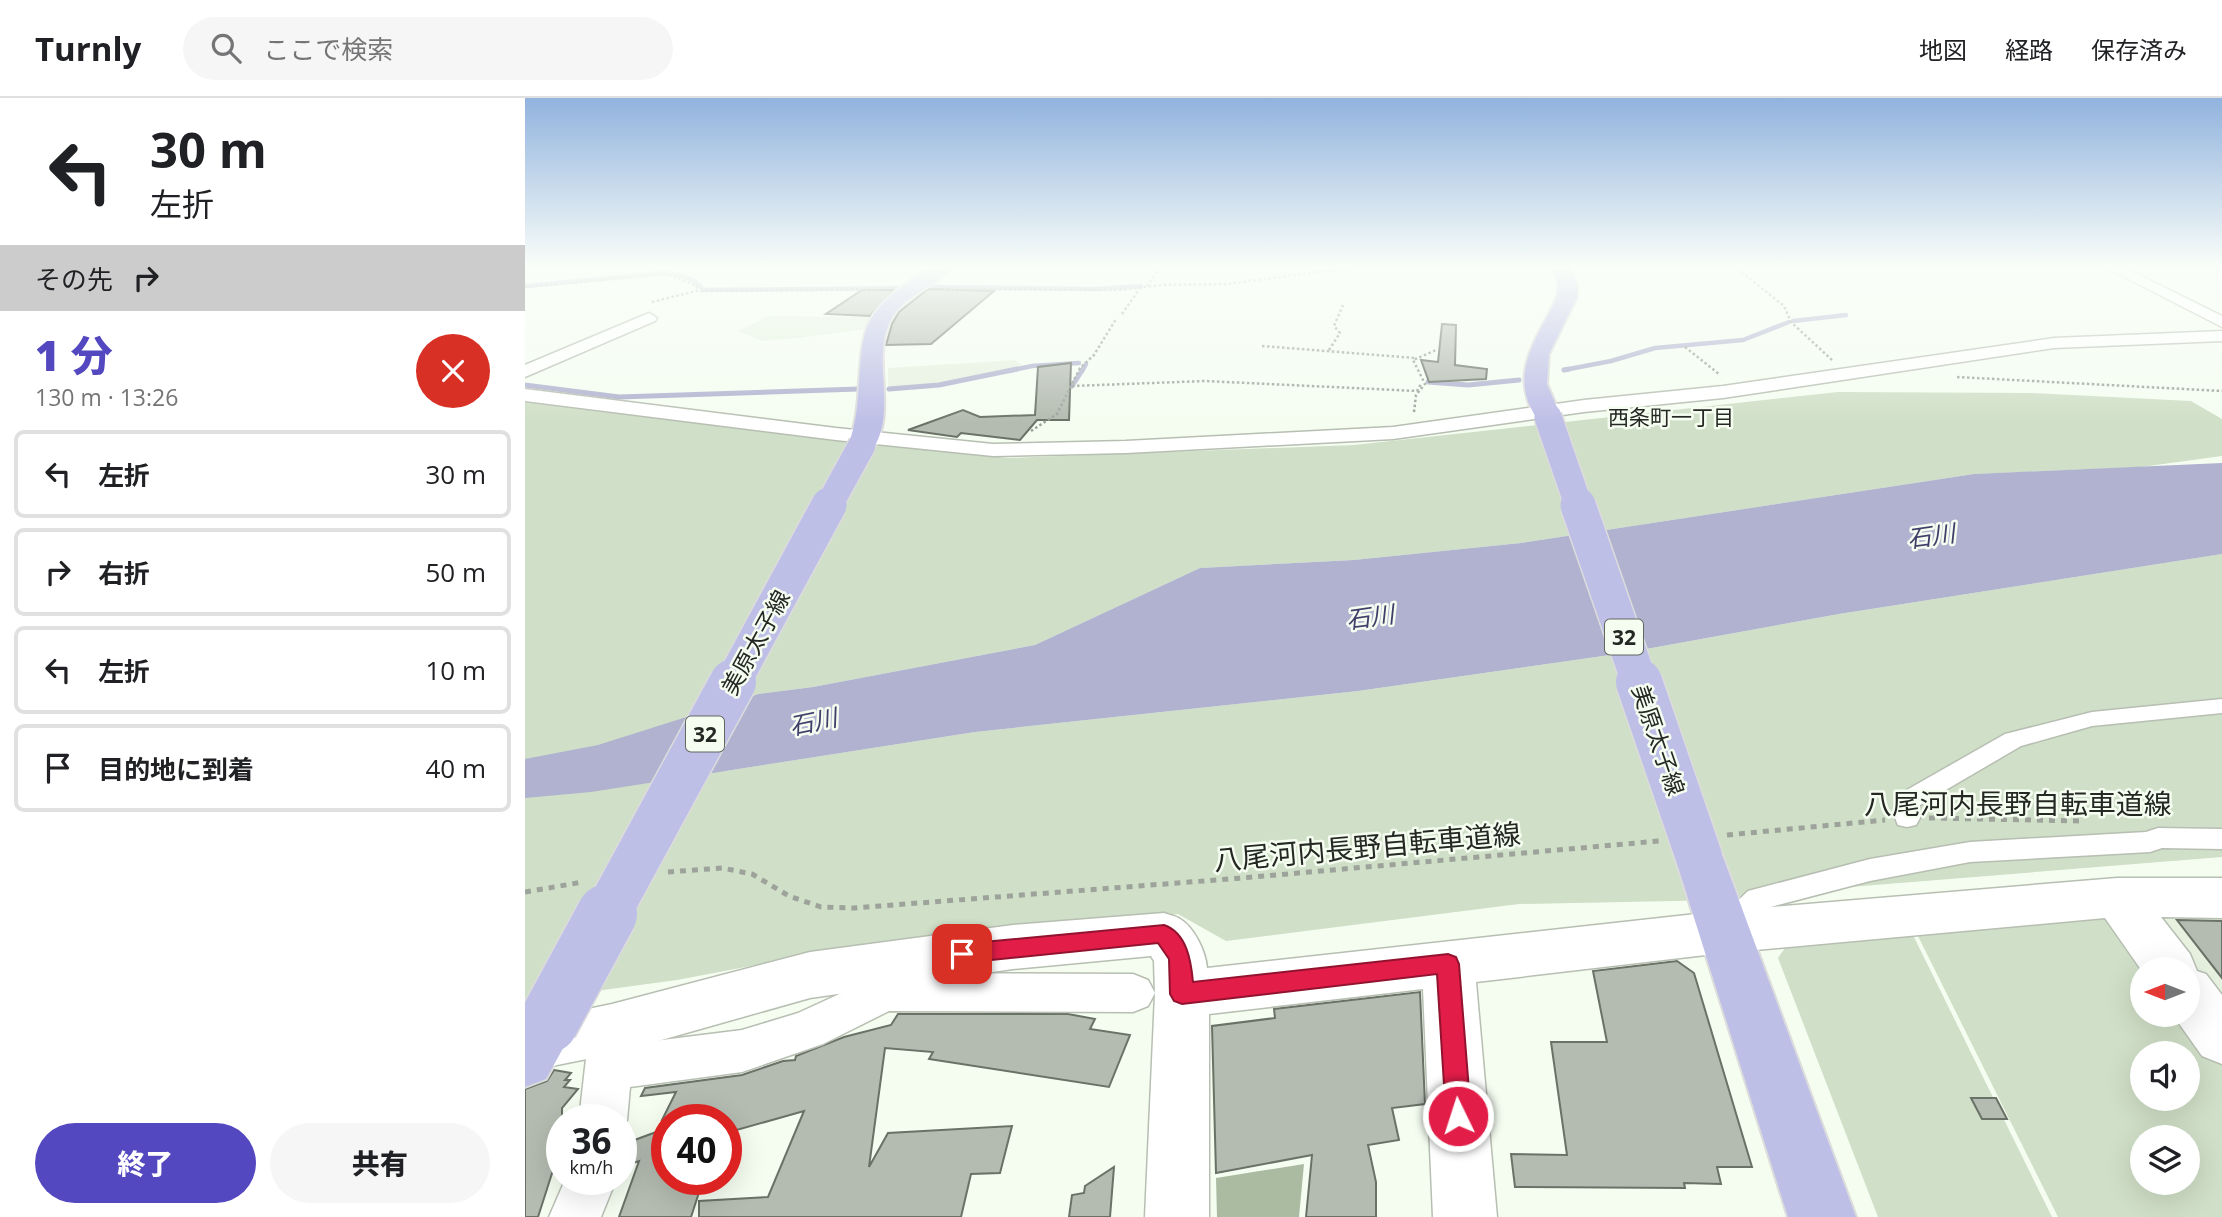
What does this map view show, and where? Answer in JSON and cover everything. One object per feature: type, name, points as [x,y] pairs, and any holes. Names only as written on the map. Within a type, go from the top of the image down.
[{"type":"main road","name":"美原太子線","points":[[532,1043],[864,441],[872,411],[877,327],[882,318]]},
{"type":"main road","name":"美原太子線","points":[[1556,318],[1538,354],[1535,384],[1822,1217]]},
{"type":"street","points":[[525,372],[633,318]]},
{"type":"street","points":[[531,393],[864,441],[1021,450],[1420,430],[1723,391],[2054,342],[2222,336]]},
{"type":"street","points":[[1907,818],[1907,801],[2013,740],[2092,719],[2222,706]]},
{"type":"street","points":[[1723,932],[1758,899],[1870,870],[1970,852],[2151,842],[2158,838],[2222,839]]},
{"type":"street","points":[[532,1043],[742,1051],[807,1030],[885,992],[1158,994],[1723,932],[2117,897],[2222,898]]},
{"type":"street","points":[[2117,897],[2161,957]]},
{"type":"street","points":[[610,1048],[810,975],[1013,947],[1164,934],[1180,957],[1158,994],[1177,1217]]},
{"type":"street","points":[[1448,964],[1465,1217]]},
{"type":"street","points":[[2200,1008],[2222,1038]]},
{"type":"street","points":[[605,1104],[610,1048]]},
{"type":"street","points":[[575,1217],[585,1195]]},
{"type":"path","points":[[1329,350],[1340,333],[1334,326],[1337,318]]},
{"type":"path","points":[[1789,318],[1846,372]]},
{"type":"path","points":[[1021,450],[1030,432],[1057,414],[1080,368],[1094,355],[1116,319]]},
{"type":"path","points":[[1262,346],[1415,358],[1436,350]]},
{"type":"path","points":[[1374,433],[1414,424],[1416,395],[1425,384],[1413,362],[1415,358]]},
{"type":"path","points":[[1951,377],[2222,391]]},
{"type":"path","points":[[1072,386],[1205,381],[1417,391],[1422,384]]},
{"type":"path","name":"八尾河内長野自転車道線","points":[[654,873],[722,868],[752,874],[789,896],[821,907],[854,908],[1694,844],[1907,818],[2087,821]]},
{"type":"path","points":[[525,892],[590,881]]},
{"type":"shaded area","points":[[764,318],[869,318],[865,329],[799,338],[763,341],[738,331]]},
{"type":"shaded area","points":[[1015,360],[1022,365],[960,381],[888,388],[888,368]]},
{"type":"shaded area","points":[[1838,392],[2030,393],[2191,401],[2222,419],[2222,456],[2141,467],[1974,474],[1521,543],[1354,560],[1200,568],[1035,645],[813,687],[759,694],[725,771],[975,732],[1358,691],[1624,653],[1839,614],[2222,554],[2222,857],[1825,889],[1775,899],[1519,904],[1226,941],[1178,914],[845,948],[677,980],[603,990],[525,1016],[525,398],[851,442],[1009,458],[1354,445]]},
{"type":"shaded area","points":[[2097,912],[2119,925],[2135,957],[2130,957],[2130,1027],[2195,1027],[2222,1062],[2222,1217],[2058,1217],[1915,930]]},
{"type":"shaded area","points":[[2144,912],[2222,913],[2222,1013],[2200,985],[2200,957],[2179,957]]},
{"type":"shaded area","points":[[1911,931],[2052,1217],[1878,1217],[1778,958],[1787,945]]},
{"type":"shaded area","points":[[1304,1164],[1299,1217],[1217,1217],[1216,1178]]},
{"type":"water","name":"石川","points":[[2222,463],[2222,554],[1839,614],[1624,653],[1358,691],[975,732],[591,792],[525,798],[525,759],[598,745],[759,694],[813,687],[1035,645],[1200,568],[1354,560],[1521,543],[1974,474]]},
{"type":"building","points":[[895,318],[962,318],[931,344],[886,345]]},
{"type":"building","points":[[1442,324],[1456,325],[1455,365],[1487,369],[1486,379],[1429,382],[1421,360],[1438,362]]},
{"type":"building","points":[[1071,363],[1069,420],[1037,420],[1020,440],[961,433],[957,437],[908,430],[963,410],[980,417],[1035,415],[1038,367]]},
{"type":"building","points":[[2177,920],[2222,921],[2222,978]]},
{"type":"building","points":[[1677,961],[1694,973],[1752,1167],[1717,1167],[1721,1184],[1684,1183],[1685,1188],[1515,1187],[1511,1154],[1567,1155],[1551,1042],[1607,1042],[1593,971]]},
{"type":"building","points":[[1420,992],[1425,1104],[1392,1108],[1399,1140],[1368,1145],[1376,1182],[1376,1217],[1306,1217],[1312,1155],[1216,1173],[1212,1026],[1275,1018],[1274,1009]]},
{"type":"building","points":[[898,1014],[1068,1014],[1095,1019],[1090,1029],[1130,1035],[1109,1087],[929,1059],[933,1052],[885,1048],[869,1167],[888,1133],[1012,1126],[1000,1173],[971,1174],[961,1217],[699,1217],[699,1201],[768,1197],[804,1111],[742,1128],[742,1104],[670,1104],[676,1092],[641,1096],[645,1088],[742,1075],[783,1061],[795,1060],[796,1056],[844,1037],[891,1025]]},
{"type":"building","points":[[554,1070],[571,1073],[565,1080],[570,1080],[564,1087],[578,1089],[565,1104],[546,1104],[546,1192],[538,1217],[525,1217],[525,1089],[547,1081]]},
{"type":"building","points":[[1971,1098],[1996,1098],[2007,1119],[1982,1119]]},
{"type":"building","points":[[651,1134],[651,1195],[698,1195],[691,1217],[619,1217],[627,1195],[637,1195],[637,1139]]},
{"type":"building","points":[[1114,1167],[1110,1217],[1069,1217],[1072,1195],[1084,1193],[1085,1186]]},
{"type":"waterway","points":[[1793,321],[1818,318]]},
{"type":"waterway","points":[[1569,369],[1564,370],[1611,361],[1655,348],[1743,340],[1789,322]]},
{"type":"waterway","points":[[1008,371],[1032,366],[1079,363]]},
{"type":"waterway","points":[[1082,371],[1086,364]]},
{"type":"waterway","points":[[889,389],[939,385],[1017,369]]},
{"type":"waterway","points":[[1072,386],[1083,369]]},
{"type":"waterway","points":[[1428,382],[1468,385],[1519,380]]},
{"type":"waterway","points":[[525,385],[619,397],[858,389]]},
{"type":"district","name":"西条町一丁目","points":[[1671,417]]},
{"type":"route","points":[[962,954],[1164,934],[1180,957],[1182,994],[1448,964],[1458,1116]]}]
